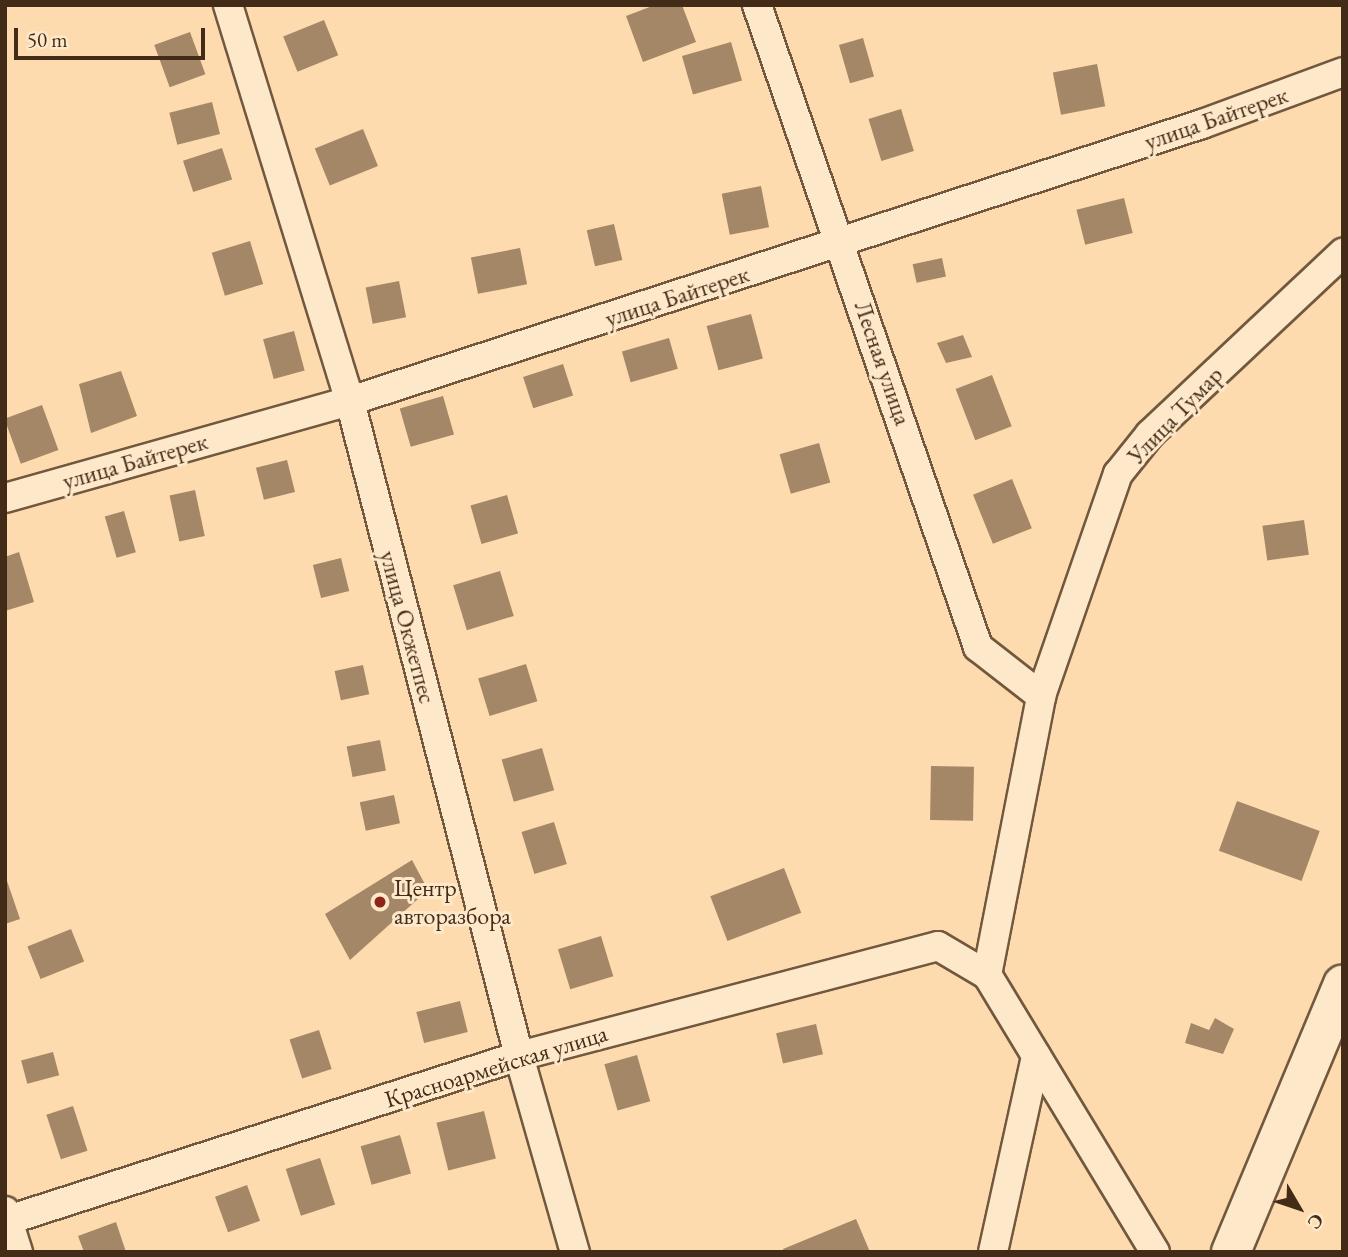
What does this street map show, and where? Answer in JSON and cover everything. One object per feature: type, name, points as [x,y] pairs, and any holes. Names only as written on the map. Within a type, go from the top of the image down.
[{"type":"street","name":"улица Окжетпес","points":[[228,5],[349,401],[519,1056],[575,1252]]},
{"type":"street","name":"Лесная улица","points":[[758,5],[842,243],[978,646],[1041,696]]},
{"type":"street","name":"улица Байтерек","points":[[5,498],[349,401],[1202,124],[1343,72]]},
{"type":"street","name":"Улица Тумар","points":[[987,975],[1041,696],[1118,474],[1150,434],[1343,253]]},
{"type":"street","name":"Красноармейская улица","points":[[6,1217],[519,1056],[938,946],[987,975]]},
{"type":"street","points":[[987,975],[1156,1252]]},
{"type":"street","points":[[1231,1252],[1343,984]]},
{"type":"street","points":[[993,1252],[1036,1056]]},
{"type":"street","points":[[6,1217],[18,1252]]},
{"type":"building","points":[[655,5],[682,5],[696,42],[643,62],[626,16]]},
{"type":"building","points":[[324,20],[338,55],[297,72],[283,36]]},
{"type":"building","points":[[190,32],[205,74],[170,87],[154,45]]},
{"type":"building","points":[[863,38],[874,76],[850,83],[839,45]]},
{"type":"building","points":[[731,42],[742,80],[693,95],[682,56]]},
{"type":"building","points":[[1097,64],[1105,106],[1061,115],[1053,73]]},
{"type":"building","points":[[212,102],[220,134],[177,145],[169,113]]},
{"type":"building","points":[[901,109],[914,151],[881,161],[868,119]]},
{"type":"building","points":[[363,129],[378,166],[330,186],[315,148]]},
{"type":"building","points":[[222,148],[232,179],[193,192],[183,161]]},
{"type":"building","points":[[761,186],[769,227],[730,235],[722,194]]},
{"type":"building","points":[[1124,198],[1133,233],[1085,245],[1076,210]]},
{"type":"building","points":[[614,224],[622,260],[595,266],[587,230]]},
{"type":"building","points":[[250,241],[263,284],[225,296],[212,253]]},
{"type":"building","points":[[520,248],[527,284],[478,294],[471,258]]},
{"type":"building","points":[[942,258],[946,277],[917,283],[913,264]]},
{"type":"building","points":[[399,281],[406,317],[373,324],[366,287]]},
{"type":"building","points":[[751,314],[763,358],[718,370],[707,326]]},
{"type":"building","points":[[294,331],[305,371],[274,379],[263,339]]},
{"type":"building","points":[[963,335],[972,357],[946,363],[937,343]]},
{"type":"building","points":[[669,338],[678,369],[631,382],[622,352]]},
{"type":"building","points":[[563,364],[573,395],[533,408],[523,377]]},
{"type":"building","points":[[121,371],[137,416],[91,433],[79,384]]},
{"type":"building","points":[[992,375],[1012,426],[975,440],[956,389]]},
{"type":"building","points":[[443,396],[454,434],[411,447],[400,408]]},
{"type":"building","points":[[42,405],[58,450],[21,464],[5,418]]},
{"type":"building","points":[[819,443],[830,482],[791,494],[780,454]]},
{"type":"building","points":[[287,460],[295,492],[264,500],[256,468]]},
{"type":"building","points":[[1012,479],[1032,528],[993,544],[973,495]]},
{"type":"building","points":[[195,490],[205,536],[179,541],[170,495]]},
{"type":"building","points":[[507,495],[518,533],[481,544],[470,505]]},
{"type":"building","points":[[124,511],[136,552],[117,558],[105,517]]},
{"type":"building","points":[[1304,520],[1309,555],[1267,561],[1262,526]]},
{"type":"building","points":[[19,552],[34,602],[5,611],[5,557]]},
{"type":"building","points":[[341,558],[349,591],[321,598],[313,565]]},
{"type":"building","points":[[500,571],[514,616],[467,630],[453,585]]},
{"type":"building","points":[[526,664],[537,701],[490,716],[478,679]]},
{"type":"building","points":[[363,665],[369,694],[341,700],[335,671]]},
{"type":"building","points":[[380,740],[386,770],[353,777],[347,746]]},
{"type":"building","points":[[542,748],[554,790],[514,802],[502,760]]},
{"type":"building","points":[[931,766],[974,767],[973,821],[930,820]]},
{"type":"building","points":[[394,795],[400,823],[366,831],[360,802]]},
{"type":"building","points":[[1237,801],[1320,831],[1302,881],[1219,851]]},
{"type":"building","points":[[554,822],[567,864],[534,874],[521,832]]},
{"type":"building","name":"Центр авторазбора","points":[[412,860],[428,890],[350,960],[325,914]]},
{"type":"building","points":[[784,868],[801,913],[727,941],[710,896]]},
{"type":"building","points":[[5,875],[20,919],[5,924]]},
{"type":"building","points":[[71,929],[84,961],[41,979],[27,947]]},
{"type":"building","points":[[601,936],[613,976],[570,989],[558,949]]},
{"type":"building","points":[[460,1001],[468,1032],[424,1043],[416,1012]]},
{"type":"building","points":[[1215,1018],[1234,1029],[1223,1054],[1185,1043],[1191,1023],[1209,1030]]},
{"type":"building","points":[[816,1024],[823,1054],[783,1063],[776,1033]]},
{"type":"building","points":[[319,1030],[332,1069],[302,1079],[290,1040]]},
{"type":"building","points":[[53,1052],[59,1075],[27,1084],[21,1061]]},
{"type":"building","points":[[637,1055],[650,1101],[618,1111],[604,1064]]},
{"type":"building","points":[[73,1106],[88,1151],[61,1159],[46,1115]]},
{"type":"building","points":[[484,1111],[496,1159],[448,1170],[436,1123]]},
{"type":"building","points":[[400,1135],[411,1173],[372,1185],[361,1146]]},
{"type":"building","points":[[320,1158],[335,1205],[301,1216],[286,1169]]},
{"type":"building","points":[[247,1185],[260,1221],[228,1232],[215,1197]]},
{"type":"building","points":[[856,1219],[870,1252],[784,1252],[783,1249]]},
{"type":"building","points":[[116,1222],[126,1252],[84,1252],[78,1236]]},
{"type":"place","name":"Центр авторазбора","points":[[380,902]]}]
